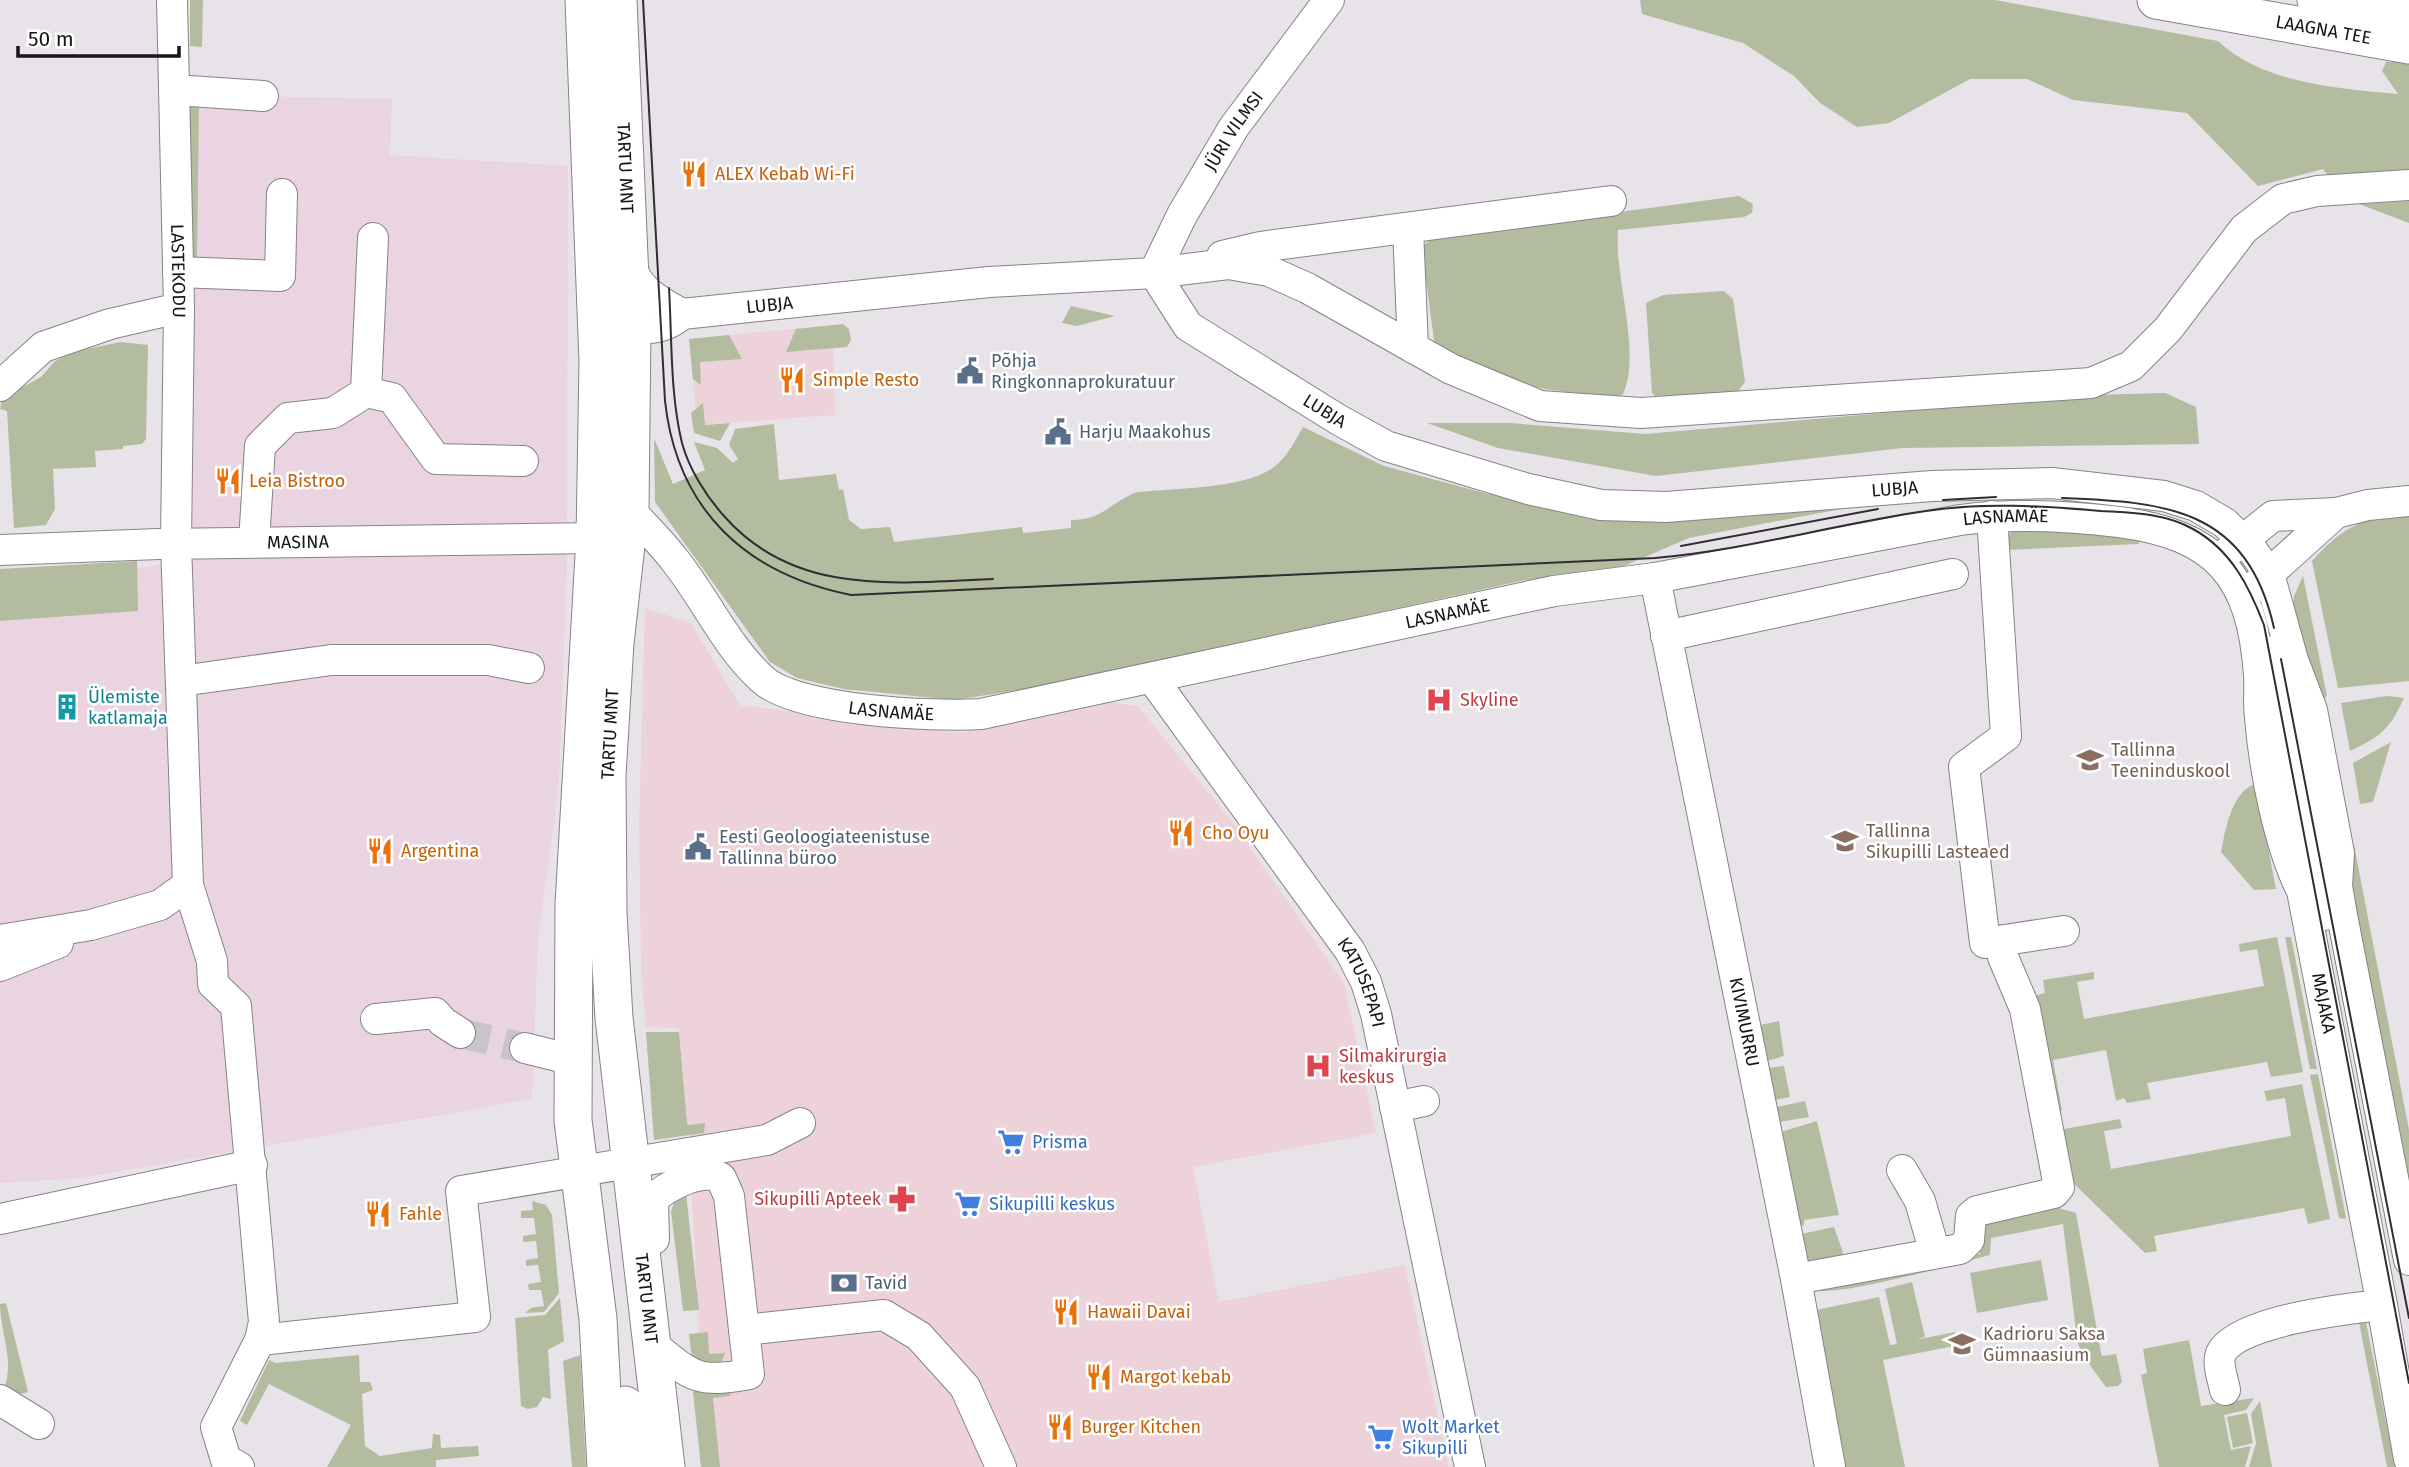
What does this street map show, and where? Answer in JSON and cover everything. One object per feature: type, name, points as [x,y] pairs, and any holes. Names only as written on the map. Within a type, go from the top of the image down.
[{"type":"main road","name":"TARTU MNT","points":[[584,0],[598,362],[595,538],[574,905],[573,1120],[598,1319],[606,1467]]},
{"type":"main road","name":"TARTU MNT","points":[[618,0],[632,326],[631,510],[615,643],[607,775],[608,913],[614,1018],[666,1467]]},
{"type":"main road","name":"LAAGNA TEE","points":[[2156,0],[2409,44]]},
{"type":"main road","name":"LAAGNA TEE","points":[[2316,0],[2409,17]]},
{"type":"main road","points":[[597,437],[612,475],[612,527],[627,556]]},
{"type":"main road","points":[[595,538],[610,567],[608,605],[615,643]]},
{"type":"main road","points":[[598,1319],[619,1356],[633,1467]]},
{"type":"street","name":"LASTEKODU","points":[[172,0],[178,272],[176,544],[188,885],[212,961],[213,984],[236,1006],[264,1322],[260,1340]]},
{"type":"street","name":"JÜRI VILMSI","points":[[1154,273],[1182,215],[1221,146],[1329,0]]},
{"type":"street","points":[[175,90],[263,96]]},
{"type":"street","points":[[1154,273],[1228,264],[1248,265],[1307,288],[1451,369],[1540,406],[1641,413],[2091,383],[2130,366],[2168,329],[2244,229],[2283,199],[2317,191],[2409,185]]},
{"type":"street","points":[[178,272],[280,276],[282,194]]},
{"type":"street","points":[[592,195],[608,222],[613,303],[619,316],[632,326]]},
{"type":"street","points":[[1154,273],[1260,247],[1611,201]]},
{"type":"street","points":[[1409,228],[1413,348]]},
{"type":"street","points":[[366,392],[373,238]]},
{"type":"street","points":[[630,265],[633,275],[651,296],[682,314]]},
{"type":"street","name":"LUBJA","points":[[632,326],[672,324],[682,314],[989,282],[1154,273],[1188,326],[1339,421],[1386,446],[1528,489],[1601,505],[1665,507],[1956,486]]},
{"type":"street","points":[[0,386],[43,347],[110,324],[178,308]]},
{"type":"street","points":[[254,542],[261,446],[288,418],[333,414],[366,392],[392,398],[436,459],[523,461]]},
{"type":"street","name":"LASNAMÄE","points":[[631,510],[673,558],[691,586],[763,680],[787,694],[812,700],[947,716],[981,714],[1554,591],[1655,578],[1992,516],[2093,519],[2158,527],[2231,549],[2225,523],[2196,506],[2164,496],[2052,483],[1956,486]]},
{"type":"street","points":[[1956,486],[1992,516],[2006,736],[1964,766],[1985,943],[2064,931]]},
{"type":"street","points":[[2409,501],[2368,505],[2336,513],[2273,516],[2231,549],[2255,585],[2274,652],[2409,1351]]},
{"type":"street","points":[[2255,585],[2336,513]]},
{"type":"street","name":"MASINA","points":[[0,550],[254,542],[595,538]]},
{"type":"street","name":"LASNAMÄE","points":[[627,556],[663,568],[691,586]]},
{"type":"street","points":[[1666,636],[1953,574]]},
{"type":"street","name":"KIVIMURRU","points":[[1655,578],[1796,1279],[1830,1467]]},
{"type":"street","name":"MAJAKA","points":[[2255,585],[2293,660],[2312,710],[2339,853],[2337,886],[2342,915],[2409,1260]]},
{"type":"street","name":"MAJAKA","points":[[2255,585],[2260,719],[2284,850],[2302,891],[2409,1459]]},
{"type":"street","points":[[181,681],[331,660],[488,660],[529,668]]},
{"type":"street","name":"KATUSEPAPI","points":[[1152,678],[1350,951],[1366,982],[1376,1014],[1470,1467]]},
{"type":"street","points":[[0,940],[91,925],[160,905],[188,885]]},
{"type":"street","points":[[0,966],[57,944],[91,925]]},
{"type":"street","points":[[1796,1279],[1966,1246],[1971,1216],[1977,1211],[2053,1193],[2059,1187],[2025,1009],[2003,957],[2000,941]]},
{"type":"street","points":[[376,1019],[435,1013],[443,1023],[460,1033]]},
{"type":"street","points":[[525,1048],[573,1060]]},
{"type":"street","points":[[1395,1107],[1424,1101]]},
{"type":"street","points":[[239,1467],[226,1460],[216,1426],[260,1340],[475,1317],[461,1191],[767,1140],[800,1123]]},
{"type":"street","points":[[729,1196],[737,1190],[741,1178],[734,1146]]},
{"type":"street","points":[[0,1219],[252,1165]]},
{"type":"street","points":[[1902,1170],[1920,1201],[1935,1253]]},
{"type":"street","points":[[647,1306],[655,1263],[653,1200],[662,1190],[676,1183],[712,1174],[723,1181],[729,1196],[749,1374],[698,1378],[651,1343]]},
{"type":"street","points":[[2225,1390],[2220,1357],[2227,1343],[2272,1324],[2331,1311],[2382,1305]]},
{"type":"street","points":[[744,1330],[884,1315],[919,1336],[965,1387],[1001,1467]]},
{"type":"street","points":[[0,1400],[39,1424]]},
{"type":"shaded area","points":[[206,95],[392,99],[390,155],[568,166],[567,564],[559,782],[538,941],[532,1099],[81,1178],[0,1183],[0,585],[183,562],[190,100]]},
{"type":"shaded area","points":[[833,325],[835,415],[697,425],[689,339]]},
{"type":"shaded area","points":[[645,608],[691,623],[740,705],[960,733],[1104,701],[1138,706],[1234,824],[1344,983],[1376,1133],[1193,1167],[1219,1302],[1405,1265],[1449,1467],[712,1467],[702,1398],[689,1141],[679,1028],[646,1027],[641,971],[639,823]]},
{"type":"green space","points":[[190,0],[203,0],[202,47],[190,46]]},
{"type":"green space","points":[[1640,0],[1995,0],[2218,41],[2257,67],[2279,75],[2326,86],[2398,94],[2382,71],[2386,62],[2409,61],[2409,173],[2329,177],[2323,169],[2258,186],[2187,113],[2073,100],[2027,79],[1970,79],[1889,123],[1857,127],[1820,103],[1794,76],[1743,43],[1642,14]]},
{"type":"green space","points":[[199,99],[197,264],[193,261],[189,109],[190,104]]},
{"type":"green space","points":[[1739,196],[1753,204],[1752,213],[1744,217],[1618,230],[1630,357],[1623,394],[1615,398],[1544,389],[1493,377],[1439,348],[1434,340],[1423,257],[1424,245],[1433,237]]},
{"type":"green space","points":[[2409,201],[2409,223],[2359,204]]},
{"type":"green space","points":[[1724,291],[1733,299],[1745,382],[1736,394],[1655,396],[1652,393],[1646,303],[1663,295]]},
{"type":"green space","points":[[1071,306],[1115,316],[1077,326],[1062,323]]},
{"type":"green space","points":[[843,324],[849,329],[851,340],[847,347],[786,352],[796,329]]},
{"type":"green space","points":[[729,335],[742,359],[700,362],[701,385],[693,379],[689,339]]},
{"type":"green space","points":[[121,342],[148,345],[146,439],[142,444],[123,446],[123,449],[95,451],[96,467],[53,469],[55,509],[46,525],[14,528],[7,411],[0,409],[2,398],[41,377],[54,362],[72,352]]},
{"type":"green space","points":[[2165,393],[2196,407],[2199,444],[1903,448],[1656,476],[1498,448],[1427,423],[1510,423],[1645,434],[2089,395]]},
{"type":"green space","points":[[703,403],[705,425],[730,423],[720,441],[694,433],[691,413]]},
{"type":"green space","points":[[774,424],[779,480],[836,474],[839,490],[843,489],[849,520],[861,529],[890,527],[894,542],[1022,527],[1023,533],[1071,528],[1071,520],[1100,514],[1138,492],[1246,480],[1279,463],[1303,427],[1384,466],[1488,494],[1584,513],[1888,500],[1689,538],[1624,566],[1521,581],[1032,688],[954,700],[844,689],[797,678],[770,662],[655,502],[654,438],[673,484],[705,470],[694,442],[717,448],[733,463],[738,459],[729,445],[735,429]]},
{"type":"green space","points":[[2409,513],[2409,681],[2338,688],[2312,561],[2335,538],[2355,525]]},
{"type":"green space","points":[[2016,528],[2139,532],[2139,544],[2005,550],[2006,537]]},
{"type":"green space","points":[[137,561],[138,611],[0,621],[0,569]]},
{"type":"green space","points":[[2303,576],[2327,696],[2318,703],[2292,613],[2294,596]]},
{"type":"green space","points":[[2387,696],[2404,698],[2389,725],[2377,736],[2350,751],[2341,703]]},
{"type":"green space","points":[[2391,742],[2373,802],[2360,804],[2353,763]]},
{"type":"green space","points":[[2256,784],[2276,889],[2254,890],[2221,852],[2235,803],[2241,794]]},
{"type":"green space","points":[[2346,845],[2354,845],[2409,1130],[2409,1182],[2343,881]]},
{"type":"green space","points":[[2277,937],[2303,1072],[2271,1077],[2267,1062],[2147,1083],[2151,1099],[2127,1103],[2124,1098],[2116,1101],[2106,1050],[2053,1060],[2062,1111],[2051,1107],[2031,997],[2045,993],[2043,980],[2094,972],[2094,979],[2077,982],[2084,1019],[2264,986],[2257,949],[2240,952],[2239,944]]},
{"type":"green space","points":[[2285,937],[2291,937],[2317,1069],[2310,1069]]},
{"type":"green space","points":[[1779,1021],[1784,1056],[1767,1061],[1760,1025]]},
{"type":"green space","points":[[646,1032],[679,1032],[687,1122],[688,1125],[705,1123],[704,1133],[654,1140]]},
{"type":"green space","points":[[1784,1066],[1790,1097],[1775,1100],[1768,1068]]},
{"type":"green space","points":[[2318,1074],[2345,1219],[2339,1218],[2310,1075]]},
{"type":"green space","points":[[2302,1084],[2330,1219],[2308,1224],[2304,1208],[2154,1236],[2157,1251],[2145,1253],[2064,1174],[2056,1135],[2064,1129],[2120,1119],[2122,1128],[2104,1131],[2111,1169],[2291,1136],[2285,1098],[2267,1101],[2264,1091]]},
{"type":"green space","points":[[1805,1101],[1809,1117],[1779,1122],[1777,1107]]},
{"type":"green space","points":[[1817,1121],[1839,1215],[1804,1220],[1804,1225],[1800,1226],[1781,1132]]},
{"type":"green space","points":[[686,1193],[699,1310],[683,1311],[671,1211],[676,1198]]},
{"type":"green space","points":[[532,1201],[546,1205],[552,1215],[559,1293],[544,1312],[525,1313],[531,1308],[544,1306],[541,1290],[529,1290],[528,1284],[541,1282],[538,1265],[526,1266],[526,1260],[538,1258],[536,1241],[523,1242],[523,1236],[536,1234],[534,1218],[521,1218],[521,1211],[533,1210]]},
{"type":"green space","points":[[2055,1207],[2076,1213],[2101,1353],[2102,1356],[2116,1354],[2122,1382],[2118,1386],[2106,1387],[2081,1353],[2063,1224],[1991,1238],[1990,1255],[1953,1265],[1868,1285],[1823,1291],[1812,1289],[1813,1286],[1980,1254],[1979,1235],[1984,1220]]},
{"type":"green space","points":[[1834,1227],[1847,1264],[1809,1270],[1801,1234]]},
{"type":"green space","points":[[2041,1260],[2048,1300],[1977,1313],[1970,1273]]},
{"type":"green space","points":[[1912,1282],[1925,1337],[1915,1340],[1955,1332],[1959,1345],[1883,1360],[1905,1467],[1846,1467],[1816,1310],[1879,1297],[1890,1345],[1897,1344],[1885,1289]]},
{"type":"green space","points":[[560,1298],[564,1341],[548,1350],[551,1399],[543,1397],[537,1407],[528,1409],[521,1406],[515,1318],[545,1315]]},
{"type":"green space","points":[[6,1303],[28,1392],[12,1396],[5,1386],[8,1365],[0,1304]]},
{"type":"green space","points":[[2358,1317],[2365,1317],[2395,1467],[2387,1467]]},
{"type":"green space","points":[[708,1332],[709,1354],[725,1353],[720,1366],[693,1367],[689,1334]]},
{"type":"green space","points":[[2189,1340],[2201,1406],[2254,1398],[2246,1410],[2224,1415],[2231,1450],[2251,1446],[2245,1467],[2159,1467],[2141,1375],[2147,1373],[2143,1349]]},
{"type":"green space","points":[[359,1355],[360,1382],[370,1382],[373,1390],[362,1394],[365,1446],[380,1456],[432,1448],[433,1434],[440,1435],[441,1448],[478,1446],[479,1456],[436,1460],[436,1467],[327,1467],[351,1425],[269,1384],[247,1425],[240,1421],[269,1360],[275,1363]]},
{"type":"green space","points":[[580,1355],[586,1467],[572,1467],[563,1361]]},
{"type":"green space","points":[[696,1389],[730,1390],[730,1396],[713,1398],[720,1467],[701,1467],[693,1392]]},
{"type":"green space","points":[[2260,1401],[2272,1467],[2249,1467],[2256,1443],[2251,1414]]},
{"type":"green space","points":[[2247,1413],[2253,1443],[2233,1448],[2227,1417]]},
{"type":"tunnel","points":[[460,1033],[525,1048]]},
{"type":"tram line","points":[[643,0],[665,401],[672,440],[684,474],[701,505],[723,531],[749,553],[779,571],[813,585],[851,595],[1655,558],[1723,549],[1926,511],[1991,506],[2148,515],[2193,529],[2218,547],[2245,583],[2264,625],[2409,1383]]},
{"type":"tram line","points":[[669,288],[673,386],[685,453],[711,500],[752,542],[782,561],[815,573],[849,579],[884,582],[993,579]]},
{"type":"tram line","points":[[1943,500],[1996,497]]},
{"type":"tram line","points":[[2062,498],[2135,503],[2168,509],[2197,520],[2222,535],[2244,558],[2261,588],[2274,628]]},
{"type":"tram line","points":[[1681,546],[1878,509]]},
{"type":"tram line","points":[[2281,659],[2409,1318]]},
{"type":"place","name":"ALEX Kebab Wi-Fi","points":[[694,174]]},
{"type":"place","name":"Põhja Ringkonnaprokuratuur","points":[[970,371]]},
{"type":"place","name":"Simple Resto","points":[[792,380]]},
{"type":"place","name":"Harju Maakohus","points":[[1058,432]]},
{"type":"place","name":"Leia Bistroo","points":[[228,481]]},
{"type":"place","name":"Skyline","points":[[1439,700]]},
{"type":"place","name":"Ülemiste katlamaja","points":[[67,707]]},
{"type":"place","name":"Tallinna Teeninduskool","points":[[2090,760]]},
{"type":"place","name":"Cho Oyu","points":[[1181,833]]},
{"type":"place","name":"Tallinna Sikupilli Lasteaed","points":[[1845,841]]},
{"type":"place","name":"Eesti Geoloogiateenistuse Tallinna büroo","points":[[698,847]]},
{"type":"place","name":"Argentina","points":[[380,851]]},
{"type":"place","name":"Silmakirurgia keskus","points":[[1318,1066]]},
{"type":"place","name":"Prisma","points":[[1011,1142]]},
{"type":"place","name":"Sikupilli Apteek","points":[[902,1199]]},
{"type":"place","name":"Sikupilli keskus","points":[[968,1204]]},
{"type":"place","name":"Fahle","points":[[378,1214]]},
{"type":"place","name":"Tavid","points":[[844,1283]]},
{"type":"place","name":"Hawaii Davai","points":[[1066,1312]]},
{"type":"place","name":"Kadrioru Saksa Gümnaasium","points":[[1962,1344]]},
{"type":"place","name":"Margot kebab","points":[[1099,1377]]},
{"type":"place","name":"Burger Kitchen","points":[[1060,1427]]},
{"type":"place","name":"Wolt Market Sikupilli","points":[[1381,1437]]}]
